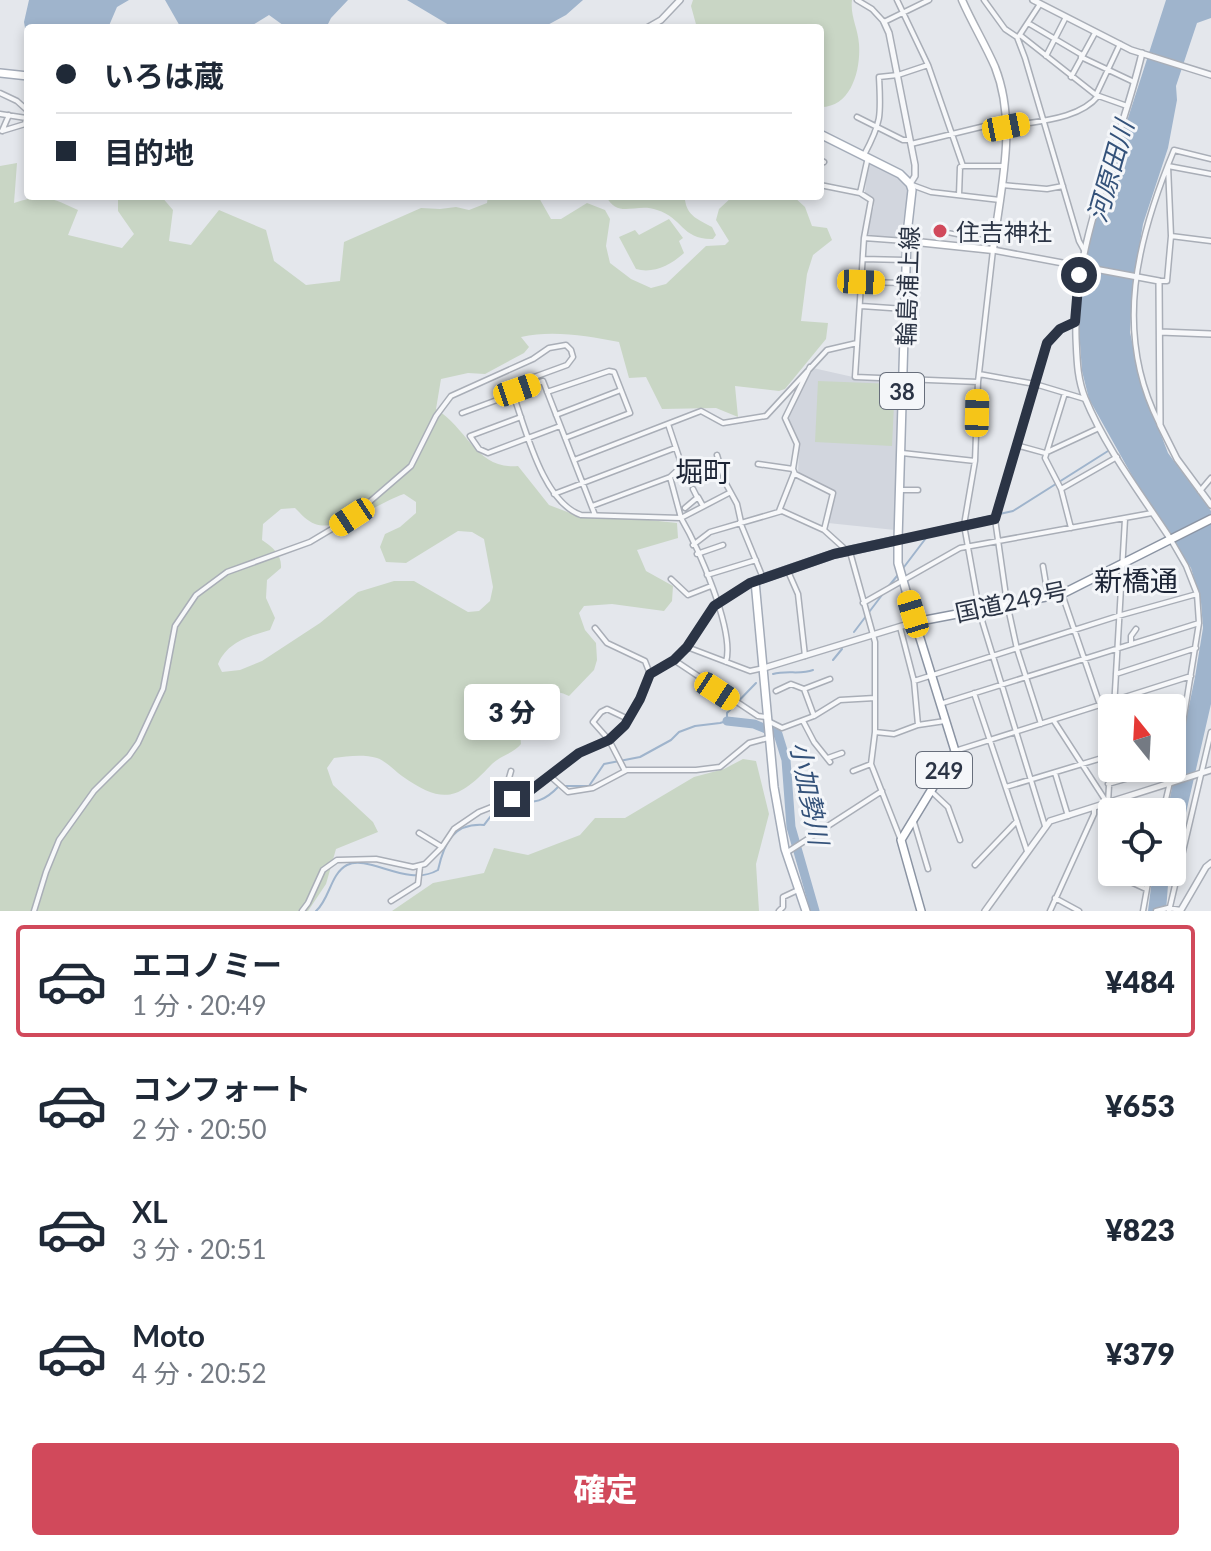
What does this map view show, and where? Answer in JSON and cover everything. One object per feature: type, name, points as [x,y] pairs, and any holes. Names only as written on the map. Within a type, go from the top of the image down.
[{"type":"main road","points":[[907,241],[993,250],[1004,166],[1006,127],[1002,93],[995,67],[962,0]]},
{"type":"main road","points":[[0,73],[24,76]]},
{"type":"main road","points":[[824,136],[900,174],[910,184]]},
{"type":"main road","name":"輪島浦上線","points":[[910,184],[913,193],[907,241],[898,563],[915,622]]},
{"type":"main road","name":"国道249号","points":[[915,622],[1062,594],[1211,519]]},
{"type":"main road","points":[[806,911],[798,890],[774,787],[759,579],[848,551],[898,540]]},
{"type":"main road","name":"249","points":[[901,840],[955,751],[915,622]]},
{"type":"main road","points":[[901,840],[921,911]]},
{"type":"street","points":[[654,24],[680,0]]},
{"type":"street","points":[[857,0],[872,9],[889,33],[911,142],[915,172],[910,184],[931,192],[1000,200]]},
{"type":"street","points":[[897,0],[928,65],[963,166]]},
{"type":"street","points":[[884,22],[917,2],[929,0]]},
{"type":"street","points":[[984,0],[1005,29],[1097,95],[1128,106]]},
{"type":"street","points":[[1033,0],[1120,44],[1211,75]]},
{"type":"street","points":[[1018,36],[1040,4]]},
{"type":"street","points":[[1046,56],[1066,17]]},
{"type":"street","points":[[1028,23],[1107,71],[1134,82]]},
{"type":"street","points":[[1071,77],[1095,33]]},
{"type":"street","points":[[1018,36],[1084,250]]},
{"type":"street","points":[[1006,127],[1045,120],[1090,106],[1120,44]]},
{"type":"street","points":[[1145,54],[1084,250],[1075,322],[1076,361],[1085,399],[1117,457],[1186,566],[1197,594],[1199,623],[1186,700]]},
{"type":"street","points":[[860,193],[866,156],[882,114],[879,77],[898,75],[928,65]]},
{"type":"street","points":[[0,93],[24,107]]},
{"type":"street","points":[[0,114],[24,118]]},
{"type":"street","points":[[9,115],[2,131],[24,124]]},
{"type":"street","points":[[857,117],[911,142],[985,126]]},
{"type":"street","points":[[1211,159],[1176,150],[1168,166],[1152,204],[1136,277],[1132,338],[1140,372],[1160,425],[1172,450],[1211,505]]},
{"type":"street","points":[[963,166],[1004,166]]},
{"type":"street","points":[[959,195],[960,167],[963,166]]},
{"type":"street","points":[[1168,166],[1211,174]]},
{"type":"street","points":[[1045,826],[980,609],[965,523],[975,461],[978,382],[993,250],[1167,281],[1171,236],[1168,166]]},
{"type":"street","points":[[1002,185],[1047,189],[1064,186]]},
{"type":"street","points":[[824,186],[860,193],[871,200],[864,238],[855,377],[978,382]]},
{"type":"street","points":[[950,233],[994,242]]},
{"type":"street","points":[[1171,236],[1211,241]]},
{"type":"street","points":[[864,238],[907,241]]},
{"type":"street","points":[[863,259],[907,261]]},
{"type":"street","points":[[1159,281],[1160,425]]},
{"type":"street","points":[[861,282],[906,283]]},
{"type":"street","points":[[861,306],[905,309]]},
{"type":"street","points":[[1041,724],[1017,649],[995,517],[1050,338],[1075,322]]},
{"type":"street","points":[[1160,332],[1211,334]]},
{"type":"street","points":[[574,460],[701,411],[723,423],[766,416],[827,350],[857,343]]},
{"type":"street","points":[[34,911],[59,840],[94,791],[138,743],[163,689],[175,626],[196,595],[227,572],[310,542],[352,517],[411,466],[436,416],[451,396],[555,346],[566,345],[571,350],[573,357],[567,365],[533,376],[515,392]]},
{"type":"street","points":[[779,511],[794,471],[797,444],[785,415],[810,367]]},
{"type":"street","points":[[547,392],[614,372],[630,413],[565,438]]},
{"type":"street","points":[[979,374],[1035,384],[1085,399]]},
{"type":"street","points":[[462,413],[543,381],[595,515]]},
{"type":"street","points":[[556,415],[621,390]]},
{"type":"street","points":[[515,392],[529,438],[554,494],[571,511],[595,515],[681,518],[729,493]]},
{"type":"street","points":[[1065,393],[1045,458],[1061,489],[1071,528]]},
{"type":"street","points":[[521,417],[470,436],[479,449],[488,453],[560,426]]},
{"type":"street","points":[[592,506],[670,477],[682,466],[668,424]]},
{"type":"street","points":[[1016,445],[1045,453],[1100,427]]},
{"type":"street","points":[[554,494],[676,448]]},
{"type":"street","points":[[900,453],[975,461]]},
{"type":"street","points":[[302,911],[323,870],[337,860],[376,859],[413,867],[425,864],[454,829],[468,819],[527,793],[579,753],[609,740],[628,719],[650,674],[674,660],[687,647],[714,606],[759,579],[756,560],[717,455]]},
{"type":"street","points":[[1061,489],[1117,457]]},
{"type":"street","points":[[758,464],[794,471],[833,493],[824,530]]},
{"type":"street","points":[[670,477],[681,518],[719,603],[728,655],[726,662]]},
{"type":"street","points":[[1200,491],[1211,478]]},
{"type":"street","points":[[693,489],[703,506]]},
{"type":"street","points":[[900,490],[918,490]]},
{"type":"street","points":[[685,508],[697,497]]},
{"type":"street","points":[[693,545],[710,532],[779,511],[824,530],[848,551],[873,635],[875,732],[871,764],[901,840]]},
{"type":"street","points":[[863,603],[960,548],[1152,513]]},
{"type":"street","points":[[898,540],[995,517]]},
{"type":"street","points":[[1115,694],[1125,518]]},
{"type":"street","points":[[697,554],[723,545]]},
{"type":"street","points":[[707,575],[756,560]]},
{"type":"street","points":[[1043,566],[1048,596]]},
{"type":"street","points":[[787,569],[798,594],[805,656]]},
{"type":"street","points":[[671,579],[688,595],[711,586]]},
{"type":"street","points":[[1062,594],[1098,700]]},
{"type":"street","points":[[914,681],[1197,594]]},
{"type":"street","points":[[1057,610],[1066,607]]},
{"type":"street","points":[[687,647],[750,671],[915,622]]},
{"type":"street","points":[[940,704],[1199,623]]},
{"type":"street","points":[[900,627],[914,681],[918,725]]},
{"type":"street","points":[[595,628],[607,643],[645,661],[650,674]]},
{"type":"street","points":[[1131,644],[1131,636],[1136,629]]},
{"type":"street","points":[[1116,674],[1196,648]]},
{"type":"street","points":[[674,660],[738,704],[782,728],[814,716],[840,700],[875,698]]},
{"type":"street","points":[[1143,694],[1191,676]]},
{"type":"street","points":[[810,677],[814,686]]},
{"type":"street","points":[[776,691],[791,684],[804,689],[830,679]]},
{"type":"street","points":[[804,689],[814,716]]},
{"type":"street","points":[[974,693],[1027,851]]},
{"type":"street","points":[[955,751],[1098,707]]},
{"type":"street","points":[[625,771],[609,740],[593,722],[604,709],[628,719]]},
{"type":"street","points":[[803,721],[814,742],[829,760],[842,753]]},
{"type":"street","points":[[875,732],[894,734],[918,725],[945,721]]},
{"type":"street","points":[[1054,721],[1103,798]]},
{"type":"street","points":[[1169,909],[1211,732]]},
{"type":"street","points":[[550,776],[568,792],[593,788],[625,771],[720,767],[749,743],[770,738]]},
{"type":"street","points":[[1006,787],[1098,759]]},
{"type":"street","points":[[853,771],[871,764]]},
{"type":"street","points":[[1124,798],[1211,770]]},
{"type":"street","points":[[511,771],[512,799]]},
{"type":"street","points":[[1055,773],[1068,816]]},
{"type":"street","points":[[1108,798],[1108,784],[1115,782]]},
{"type":"street","points":[[1166,798],[1170,783]]},
{"type":"street","points":[[789,851],[882,791]]},
{"type":"street","points":[[931,791],[948,807],[960,840]]},
{"type":"street","points":[[985,911],[1050,821],[1098,807]]},
{"type":"street","points":[[1050,911],[1094,808]]},
{"type":"street","points":[[913,820],[928,869]]},
{"type":"street","points":[[975,865],[1017,821]]},
{"type":"street","points":[[419,833],[434,838],[442,847]]},
{"type":"street","points":[[1156,911],[1182,910],[1211,863]]},
{"type":"street","points":[[391,901],[418,884],[420,865]]},
{"type":"street","points":[[1140,886],[1146,889]]},
{"type":"street","points":[[1143,911],[1147,886]]},
{"type":"street","points":[[779,911],[783,907],[783,897],[798,890]]},
{"type":"street","points":[[1055,898],[1079,911]]},
{"type":"shaded area","points":[[868,162],[896,175],[907,187],[900,239],[869,236],[867,232],[874,206],[872,198],[865,192]]},
{"type":"shaded area","points":[[813,368],[854,379],[900,379],[895,530],[828,523],[835,491],[798,475],[799,444],[787,415]]},
{"type":"green space","points":[[693,0],[852,0],[859,54],[852,86],[839,101],[824,107],[824,24],[696,24],[691,6]]},
{"type":"green space","points":[[17,163],[14,203],[53,200],[78,210],[68,235],[122,248],[134,234],[118,211],[118,200],[164,200],[173,210],[169,241],[191,245],[219,210],[266,230],[274,261],[306,285],[340,281],[344,242],[421,208],[456,207],[469,210],[487,203],[487,200],[540,200],[551,219],[561,219],[587,203],[605,210],[610,219],[606,246],[610,263],[631,279],[651,288],[666,284],[706,246],[725,245],[729,241],[716,220],[719,209],[729,200],[797,200],[805,207],[812,226],[827,228],[832,240],[813,255],[807,274],[801,321],[828,323],[826,339],[785,389],[735,386],[738,417],[716,408],[662,409],[646,377],[629,378],[619,342],[582,336],[545,334],[521,337],[529,347],[524,353],[485,374],[468,373],[441,379],[436,409],[492,462],[518,466],[549,505],[578,516],[677,523],[678,538],[637,550],[646,571],[673,586],[672,601],[664,611],[612,604],[584,606],[579,613],[585,630],[596,643],[594,670],[569,696],[543,691],[517,697],[521,744],[514,750],[494,762],[469,786],[450,794],[439,794],[416,785],[377,758],[334,758],[327,768],[333,785],[373,822],[378,832],[336,849],[326,884],[308,911],[0,911],[0,166]],"holes":[[[404,494],[416,502],[416,513],[400,527],[385,534],[380,547],[386,562],[406,563],[458,531],[472,532],[484,539],[493,587],[490,601],[479,611],[468,612],[414,581],[394,581],[358,592],[320,623],[262,661],[240,670],[222,672],[218,664],[227,650],[246,638],[270,630],[275,618],[266,598],[267,580],[281,568],[281,563],[276,551],[262,540],[263,524],[281,509],[295,508],[312,523],[325,526],[348,521]]]},
{"type":"green space","points":[[609,200],[685,200],[694,217],[712,227],[716,235],[713,239],[695,236],[657,210],[622,209]]},
{"type":"green space","points":[[669,219],[683,238],[679,241],[684,253],[662,267],[636,269],[619,237],[635,230],[639,235]]},
{"type":"green space","points":[[818,381],[895,384],[892,446],[815,442]]},
{"type":"green space","points":[[743,759],[756,761],[769,814],[756,864],[759,911],[392,911],[433,883],[484,873],[494,848],[528,855],[580,835],[595,818],[625,818],[694,777],[724,769]]},
{"type":"water","points":[[29,0],[129,0],[117,7],[110,24],[24,22]]},
{"type":"water","points":[[165,0],[348,0],[328,24],[281,24],[269,15],[254,24],[179,24]]},
{"type":"water","points":[[407,0],[583,0],[549,24],[447,24]]},
{"type":"water","points":[[1166,0],[1211,0],[1211,18],[1197,23],[1176,86],[1177,100],[1168,148],[1143,224],[1130,332],[1140,380],[1168,453],[1211,511],[1211,704],[1186,813],[1186,798],[1170,798],[1173,782],[1186,782],[1186,720],[1203,628],[1201,602],[1191,568],[1135,481],[1089,399],[1082,371],[1077,303],[1092,230]]},
{"type":"water","points":[[1151,886],[1168,886],[1166,911],[1148,911]]},
{"type":"waterway","points":[[904,567],[926,538],[928,530],[1013,511],[1108,451]]},
{"type":"waterway","points":[[888,587],[897,576]]},
{"type":"waterway","points":[[854,632],[882,595]]},
{"type":"waterway","points":[[833,660],[842,649]]},
{"type":"waterway","points":[[773,674],[813,670]]},
{"type":"waterway","points":[[563,786],[589,786],[604,764],[640,757],[671,740],[679,732],[695,726],[727,721],[727,713],[756,683]]},
{"type":"waterway","name":"小加勢川","points":[[727,721],[754,724],[778,734],[786,760],[791,827],[815,911]]},
{"type":"waterway","points":[[316,911],[337,874],[347,865],[366,864],[401,873],[426,875],[438,870],[443,851],[457,831],[484,825],[501,806],[542,799],[559,786]]},
{"type":"place","name":"住吉神社","points":[[940,231]]},
{"type":"district","name":"堀町","points":[[703,471]]},
{"type":"district","name":"新橋通","points":[[1136,580]]},
{"type":"route","points":[[512,799],[527,793],[579,753],[609,740],[625,725],[650,674],[669,664],[687,647],[714,606],[750,583],[834,554],[995,519],[1047,343],[1060,329],[1075,322],[1079,275]]},
{"type":"water label","name":"河原田川","points":[[1110,171]]}]
